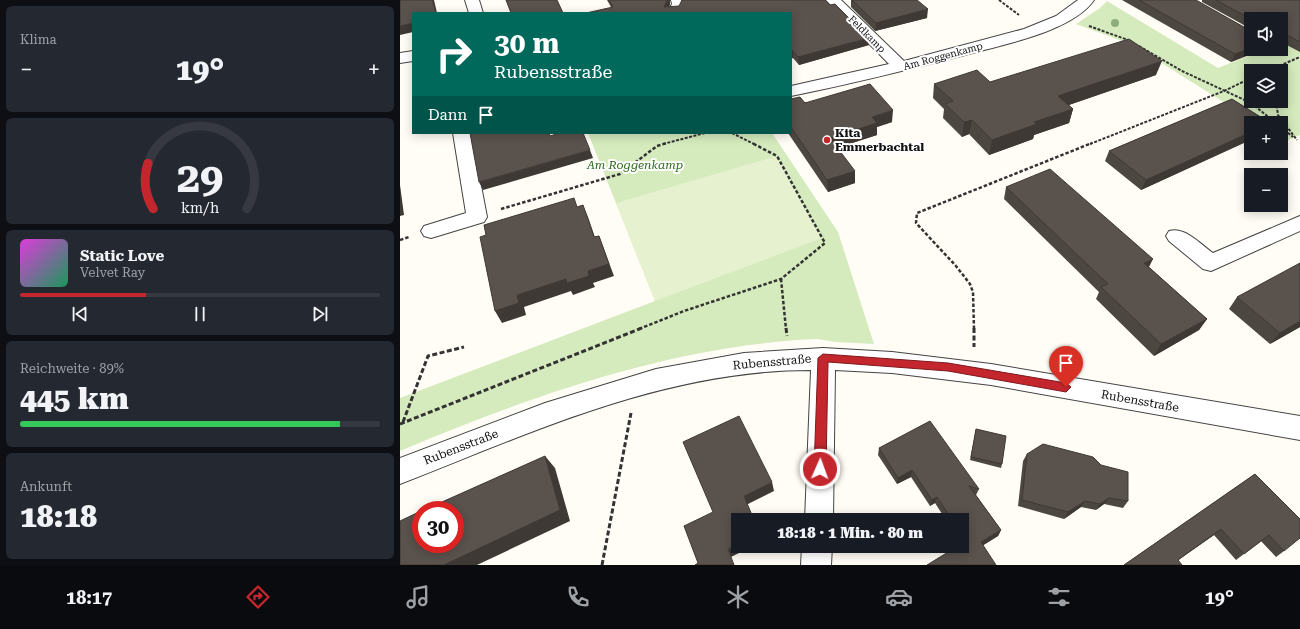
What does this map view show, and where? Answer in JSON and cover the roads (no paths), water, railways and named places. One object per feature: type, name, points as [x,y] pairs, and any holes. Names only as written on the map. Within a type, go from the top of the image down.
[{"type":"street","points":[[472,0],[476,12]]},
{"type":"street","name":"Feldkamp","points":[[833,0],[901,67]]},
{"type":"street","name":"Am Roggenkamp","points":[[792,91],[901,67],[1002,40],[1037,29],[1064,17],[1077,10],[1087,0]]},
{"type":"street","points":[[400,58],[412,56]]},
{"type":"street","points":[[431,230],[477,217],[462,134]]},
{"type":"street","points":[[1176,236],[1211,263],[1300,223]]},
{"type":"street","points":[[819,513],[823,358]]},
{"type":"street","name":"Rubensstraße","points":[[400,471],[581,401],[637,383],[696,370],[755,362],[823,358],[948,367],[1300,428]]},
{"type":"street","points":[[816,565],[817,553]]},
{"type":"lane","points":[[674,12],[678,4],[676,0]]},
{"type":"place","name":"Kita Emmerbachtal","points":[[827,140]]}]
